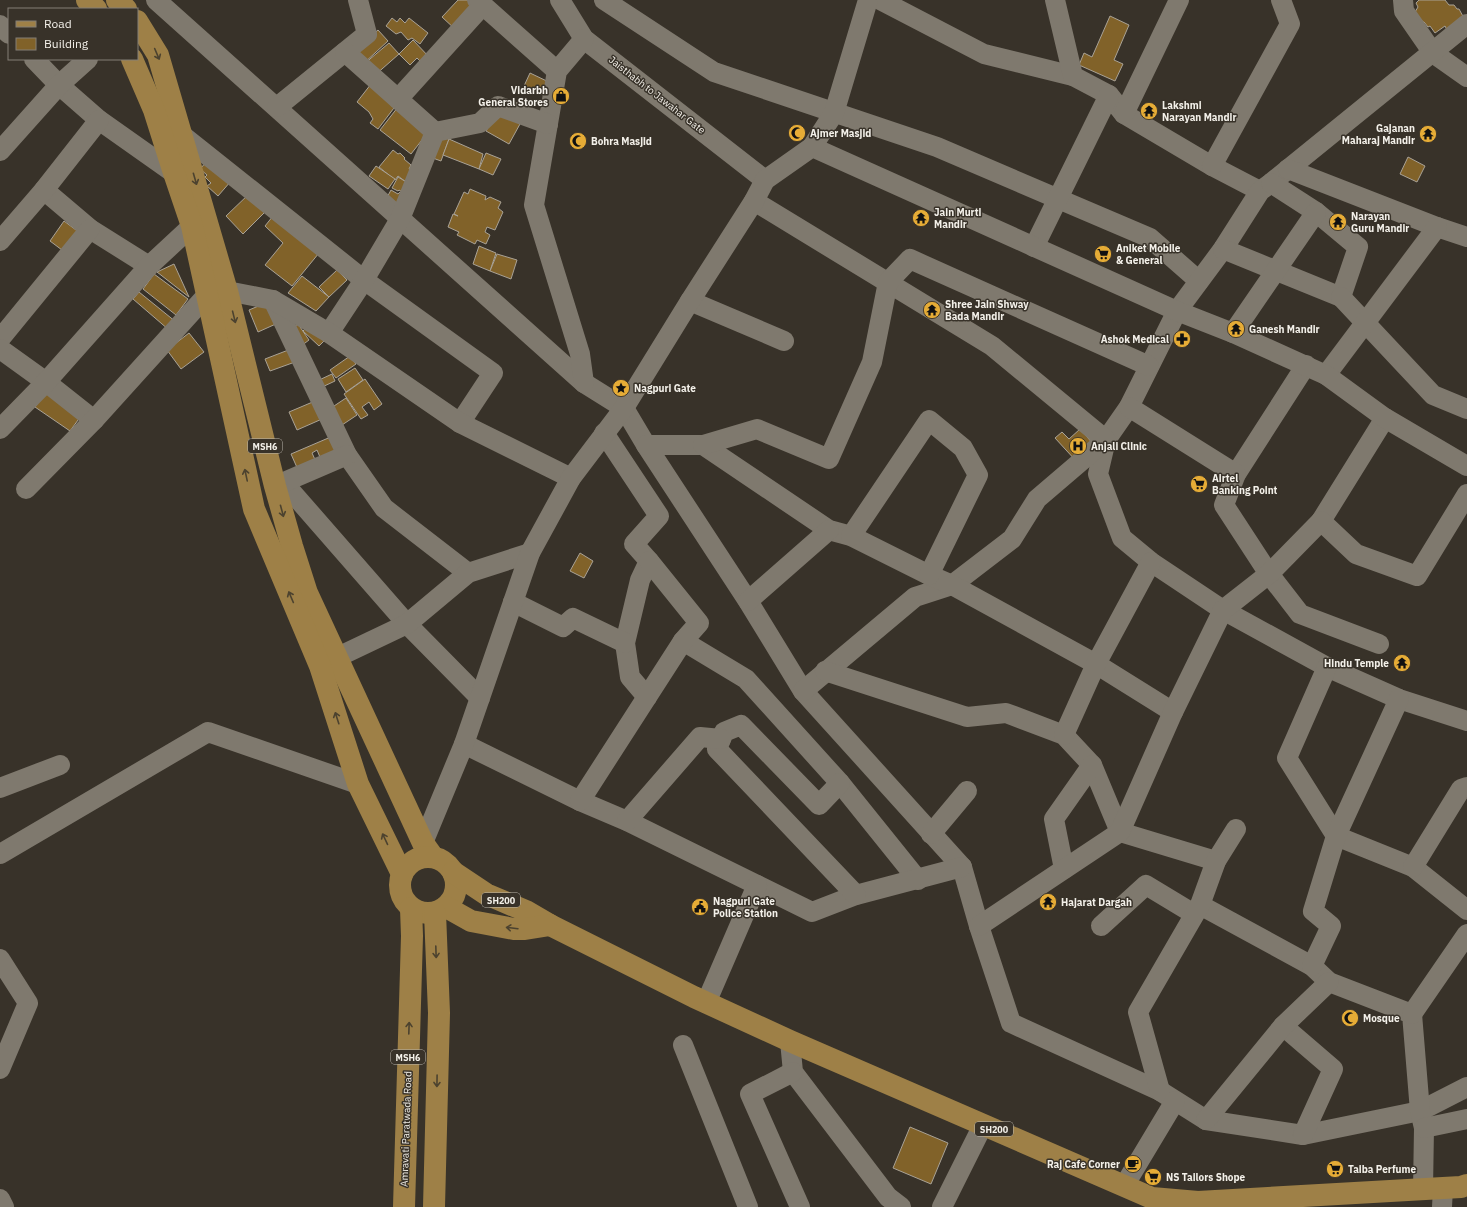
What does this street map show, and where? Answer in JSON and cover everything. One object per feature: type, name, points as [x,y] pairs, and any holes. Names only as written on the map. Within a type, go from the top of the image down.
[{"type":"main road","points":[[87,0],[95,8]]},
{"type":"main road","points":[[117,0],[125,8]]},
{"type":"main road","name":"MSH6","points":[[138,23],[158,55],[182,135],[217,293],[254,509],[328,661],[428,850]]},
{"type":"main road","name":"MSH6","points":[[132,60],[154,110],[192,226],[217,293],[279,484],[290,539],[328,661],[358,784],[402,874]]},
{"type":"main road","points":[[440,910],[454,897],[456,884],[453,872],[444,862],[428,850],[420,858],[409,864],[402,874],[399,886],[402,898],[411,908],[422,913],[440,910],[471,921],[514,929],[525,929],[550,924]]},
{"type":"main road","name":"SH200","points":[[453,872],[486,894],[526,911],[706,1003],[790,1042],[1124,1186],[1151,1202],[1203,1205],[1436,1195],[1467,1185]]},
{"type":"main road","name":"Amravati Paratwada Road","points":[[404,1207],[412,936],[411,908]]},
{"type":"main road","name":"MSH6","points":[[434,1207],[440,910]]},
{"type":"street","points":[[156,0],[277,106],[400,219],[584,383],[624,408],[646,445],[748,601],[803,691],[962,867],[979,926],[1011,1023],[1168,1096],[1206,1120],[1303,1135],[1422,1120],[1467,1119]]},
{"type":"street","points":[[277,106],[368,34],[358,0]]},
{"type":"street","name":"Jaisthabh to Jawahar Gate","points":[[560,0],[584,39],[765,180]]},
{"type":"street","points":[[604,0],[714,72],[937,147],[1150,238],[1199,281]]},
{"type":"street","points":[[428,850],[530,553],[571,478],[624,408],[754,201],[765,180],[812,147],[834,113],[868,0]]},
{"type":"street","points":[[880,0],[984,54],[1073,76],[1109,95],[1124,114],[1212,166],[1266,187],[1316,212],[1358,246],[1341,297]]},
{"type":"street","points":[[1055,0],[1073,76]]},
{"type":"street","points":[[1124,114],[1179,0]]},
{"type":"street","points":[[1212,166],[1290,24],[1281,0]]},
{"type":"street","points":[[1403,0],[1404,11],[1433,53],[1467,77]]},
{"type":"street","points":[[398,100],[480,3],[557,71]]},
{"type":"street","points":[[0,24],[8,33]]},
{"type":"street","points":[[803,691],[914,597],[952,585],[1012,539],[1037,499],[1106,440],[1129,407],[1177,311],[1223,249],[1266,187],[1467,24]]},
{"type":"street","points":[[584,39],[557,71],[534,205],[580,354],[584,383]]},
{"type":"street","points":[[345,52],[435,132]]},
{"type":"street","points":[[35,60],[59,85],[99,120],[174,173]]},
{"type":"street","points":[[0,151],[59,85],[87,60]]},
{"type":"street","points":[[1034,247],[1109,95]]},
{"type":"street","points":[[435,132],[480,123],[498,106],[548,124]]},
{"type":"street","points":[[0,241],[44,190],[99,120]]},
{"type":"street","points":[[329,333],[364,280],[400,219],[435,132]]},
{"type":"street","points":[[182,135],[364,280],[493,373],[460,423]]},
{"type":"street","points":[[812,147],[1177,311],[1233,333],[1326,374],[1384,418],[1465,459]]},
{"type":"street","points":[[1288,169],[1437,227],[1467,236]]},
{"type":"street","points":[[44,190],[90,229],[149,266]]},
{"type":"street","points":[[754,201],[992,346],[1106,440]]},
{"type":"street","points":[[1233,333],[1316,212]]},
{"type":"street","points":[[0,429],[46,382],[149,266],[192,226]]},
{"type":"street","points":[[1326,374],[1437,227]]},
{"type":"street","points":[[0,339],[90,229]]},
{"type":"street","points":[[1223,249],[1341,297],[1433,395],[1467,409]]},
{"type":"street","points":[[646,445],[703,445],[757,429],[829,459],[872,362],[888,282],[910,259],[1149,366]]},
{"type":"street","points":[[26,489],[217,293],[273,300],[329,333],[460,423],[571,478]]},
{"type":"street","points":[[273,300],[347,455],[384,508],[468,573]]},
{"type":"street","points":[[690,301],[784,341]]},
{"type":"street","points":[[0,349],[46,382],[94,420]]},
{"type":"street","points":[[1306,365],[1236,474],[1224,505],[1269,574],[1300,614],[1379,644]]},
{"type":"street","points":[[1129,407],[1236,474]]},
{"type":"street","points":[[979,926],[1120,832],[1173,712],[1223,610],[1269,574],[1321,521],[1384,418]]},
{"type":"street","points":[[851,536],[929,420],[963,448],[978,475],[929,574]]},
{"type":"street","points":[[580,801],[683,641],[698,623],[634,544],[659,516],[604,433]]},
{"type":"street","points":[[1106,440],[1098,474],[1103,488],[1122,538],[1151,562],[1223,610],[1327,667],[1399,699],[1467,721]]},
{"type":"street","points":[[703,445],[829,530],[851,536],[952,585],[1096,664],[1173,712]]},
{"type":"street","points":[[347,455],[279,484],[407,624],[480,698]]},
{"type":"street","points":[[1321,521],[1356,554],[1417,576],[1467,494]]},
{"type":"street","points":[[748,601],[829,530]]},
{"type":"street","points":[[328,661],[407,624],[468,573],[530,553]]},
{"type":"street","points":[[647,697],[630,677],[625,643],[640,580],[649,561]]},
{"type":"street","points":[[1064,735],[1096,664],[1151,562]]},
{"type":"street","points":[[513,602],[563,627],[573,618],[625,643]]},
{"type":"street","points":[[683,641],[746,679],[840,783],[918,880]]},
{"type":"street","points":[[1327,667],[1287,758],[1336,836],[1413,867],[1467,910]]},
{"type":"street","points":[[825,671],[967,717],[1006,713],[1064,735],[1092,765],[1120,832]]},
{"type":"street","points":[[1312,966],[1331,926],[1313,911],[1336,836],[1399,699]]},
{"type":"street","points":[[840,783],[819,805],[741,725],[724,732],[717,749],[856,895]]},
{"type":"street","points":[[0,854],[208,732],[358,784]]},
{"type":"street","points":[[627,821],[700,737],[721,739]]},
{"type":"street","points":[[464,744],[580,801],[627,821],[812,912],[856,895],[918,880],[962,867]]},
{"type":"street","points":[[0,788],[60,764]]},
{"type":"street","points":[[1064,869],[1054,819],[1092,765]]},
{"type":"street","points":[[1413,867],[1461,789],[1467,787]]},
{"type":"street","points":[[931,834],[967,791]]},
{"type":"street","points":[[1124,1186],[1168,1096],[1138,1012],[1197,909],[1216,861],[1236,829]]},
{"type":"street","points":[[1120,832],[1216,861]]},
{"type":"street","points":[[706,1003],[757,885]]},
{"type":"street","points":[[1100,926],[1146,885],[1312,966],[1329,982],[1412,1014]]},
{"type":"street","points":[[1436,1195],[1422,1120],[1412,1014],[1467,934]]},
{"type":"street","points":[[0,959],[28,1003],[0,1069]]},
{"type":"street","points":[[1206,1120],[1283,1026],[1329,982]]},
{"type":"street","points":[[1283,1026],[1333,1069],[1303,1135]]},
{"type":"street","points":[[790,1042],[793,1072],[890,1204]]},
{"type":"street","points":[[683,1044],[748,1207]]},
{"type":"street","points":[[793,1072],[750,1094],[800,1207]]},
{"type":"street","points":[[1422,1120],[1467,1088]]},
{"type":"street","points":[[942,1207],[982,1125]]},
{"type":"building","points":[[458,0],[471,0],[478,6],[456,30],[442,17]]},
{"type":"building","points":[[1419,0],[1445,0],[1449,5],[1454,5],[1457,9],[1459,9],[1465,20],[1447,30],[1445,26],[1435,33],[1430,26],[1428,27],[1415,12],[1418,7],[1416,3]]},
{"type":"building","points":[[1110,16],[1129,25],[1114,60],[1123,64],[1115,81],[1079,65],[1084,53],[1092,57]]},
{"type":"building","points":[[392,18],[397,22],[400,18],[405,23],[409,18],[428,33],[420,44],[412,38],[408,40],[401,32],[396,34],[386,26]]},
{"type":"building","points":[[378,30],[388,41],[363,64],[352,53]]},
{"type":"building","points":[[413,40],[430,58],[420,61],[417,58],[410,65],[399,54]]},
{"type":"building","points":[[389,43],[399,54],[374,76],[364,64]]},
{"type":"building","points":[[530,73],[553,84],[547,97],[524,86]]},
{"type":"building","points":[[371,84],[397,104],[378,129],[370,123],[373,119],[369,112],[357,102]]},
{"type":"building","points":[[398,107],[429,131],[411,154],[380,130]]},
{"type":"building","points":[[497,111],[520,124],[509,144],[486,131]]},
{"type":"building","points":[[439,135],[449,139],[441,161],[430,157]]},
{"type":"building","points":[[449,139],[483,154],[479,169],[443,155]]},
{"type":"building","points":[[393,150],[398,154],[400,153],[411,165],[409,169],[414,173],[406,182],[398,176],[395,180],[379,167]]},
{"type":"building","points":[[486,153],[501,159],[493,175],[479,169]]},
{"type":"building","points":[[1408,157],[1425,166],[1417,182],[1400,174]]},
{"type":"building","points":[[208,160],[231,181],[218,196],[207,186],[211,183],[205,177],[207,175],[200,169]]},
{"type":"building","points":[[376,166],[395,179],[388,189],[369,176]]},
{"type":"building","points":[[398,177],[413,186],[407,195],[392,188]]},
{"type":"building","points":[[470,189],[486,196],[485,200],[490,197],[501,202],[498,208],[503,212],[495,230],[487,227],[485,232],[490,235],[486,244],[477,240],[475,244],[457,235],[459,232],[448,227],[453,214],[458,216],[454,214],[464,192],[468,194]]},
{"type":"building","points":[[391,190],[398,194],[400,192],[406,196],[399,209],[385,201]]},
{"type":"building","points":[[250,193],[267,210],[243,234],[226,216]]},
{"type":"building","points":[[273,216],[319,253],[292,286],[265,265],[283,243],[265,226]]},
{"type":"building","points":[[64,221],[80,233],[66,253],[50,241]]},
{"type":"building","points":[[479,246],[496,253],[490,271],[473,264]]},
{"type":"building","points":[[497,254],[517,260],[511,279],[490,271]]},
{"type":"building","points":[[174,264],[189,297],[157,272]]},
{"type":"building","points":[[337,270],[347,280],[329,297],[319,287]]},
{"type":"building","points":[[154,274],[188,299],[176,315],[143,289]]},
{"type":"building","points":[[302,276],[329,297],[316,311],[288,293]]},
{"type":"building","points":[[139,292],[176,322],[169,330],[133,299]]},
{"type":"building","points":[[268,302],[278,323],[258,332],[249,310]]},
{"type":"building","points":[[298,324],[309,340],[301,346],[289,330]]},
{"type":"building","points":[[310,324],[326,339],[319,346],[303,331]]},
{"type":"building","points":[[189,333],[204,352],[181,369],[167,350]]},
{"type":"building","points":[[291,349],[295,362],[270,371],[265,359]]},
{"type":"building","points":[[350,356],[356,364],[336,378],[330,370]]},
{"type":"building","points":[[355,368],[363,380],[346,392],[338,379]]},
{"type":"building","points":[[332,374],[335,381],[320,388],[317,381]]},
{"type":"building","points":[[365,379],[382,404],[374,410],[369,402],[362,407],[368,415],[361,419],[344,394]]},
{"type":"building","points":[[46,391],[81,416],[70,431],[35,407]]},
{"type":"building","points":[[346,398],[357,415],[342,425],[331,408]]},
{"type":"building","points":[[315,401],[322,419],[297,430],[289,412]]},
{"type":"building","points":[[1080,429],[1095,446],[1077,462],[1055,438],[1062,432],[1069,439]]},
{"type":"building","points":[[333,436],[341,453],[322,462],[317,450],[312,453],[317,464],[299,472],[291,454]]},
{"type":"building","points":[[580,553],[593,561],[584,578],[570,571]]},
{"type":"building","points":[[910,1127],[948,1143],[931,1184],[893,1168]]},
{"type":"place","name":"Vidarbh General Stores","points":[[561,96]]},
{"type":"place","name":"Lakshmi Narayan Mandir","points":[[1149,111]]},
{"type":"place","name":"Ajmer Masjid","points":[[797,133]]},
{"type":"place","name":"Gajanan Maharaj Mandir","points":[[1428,134]]},
{"type":"place","name":"Bohra Masjid","points":[[578,141]]},
{"type":"place","name":"Jain Murti Mandir","points":[[921,218]]},
{"type":"place","name":"Narayan Guru Mandir","points":[[1338,222]]},
{"type":"place","name":"Aniket Mobile & General","points":[[1103,254]]},
{"type":"place","name":"Shree Jain Shway Bada Mandir","points":[[932,310]]},
{"type":"place","name":"Ganesh Mandir","points":[[1236,329]]},
{"type":"place","name":"Ashok Medical","points":[[1182,339]]},
{"type":"place","name":"Nagpuri Gate","points":[[621,388]]},
{"type":"place","name":"Anjali Clinic","points":[[1078,446]]},
{"type":"place","name":"Airtel Banking Point","points":[[1199,484]]},
{"type":"place","name":"Hindu Temple","points":[[1402,663]]},
{"type":"place","name":"Hajarat Dargah","points":[[1048,902]]},
{"type":"place","name":"Nagpuri Gate Police Station","points":[[700,907]]},
{"type":"place","name":"Mosque","points":[[1350,1018]]},
{"type":"place","name":"Raj Cafe Corner","points":[[1133,1164]]},
{"type":"place","name":"Taiba Perfume","points":[[1335,1169]]},
{"type":"place","name":"NS Tailors Shope","points":[[1153,1177]]}]
